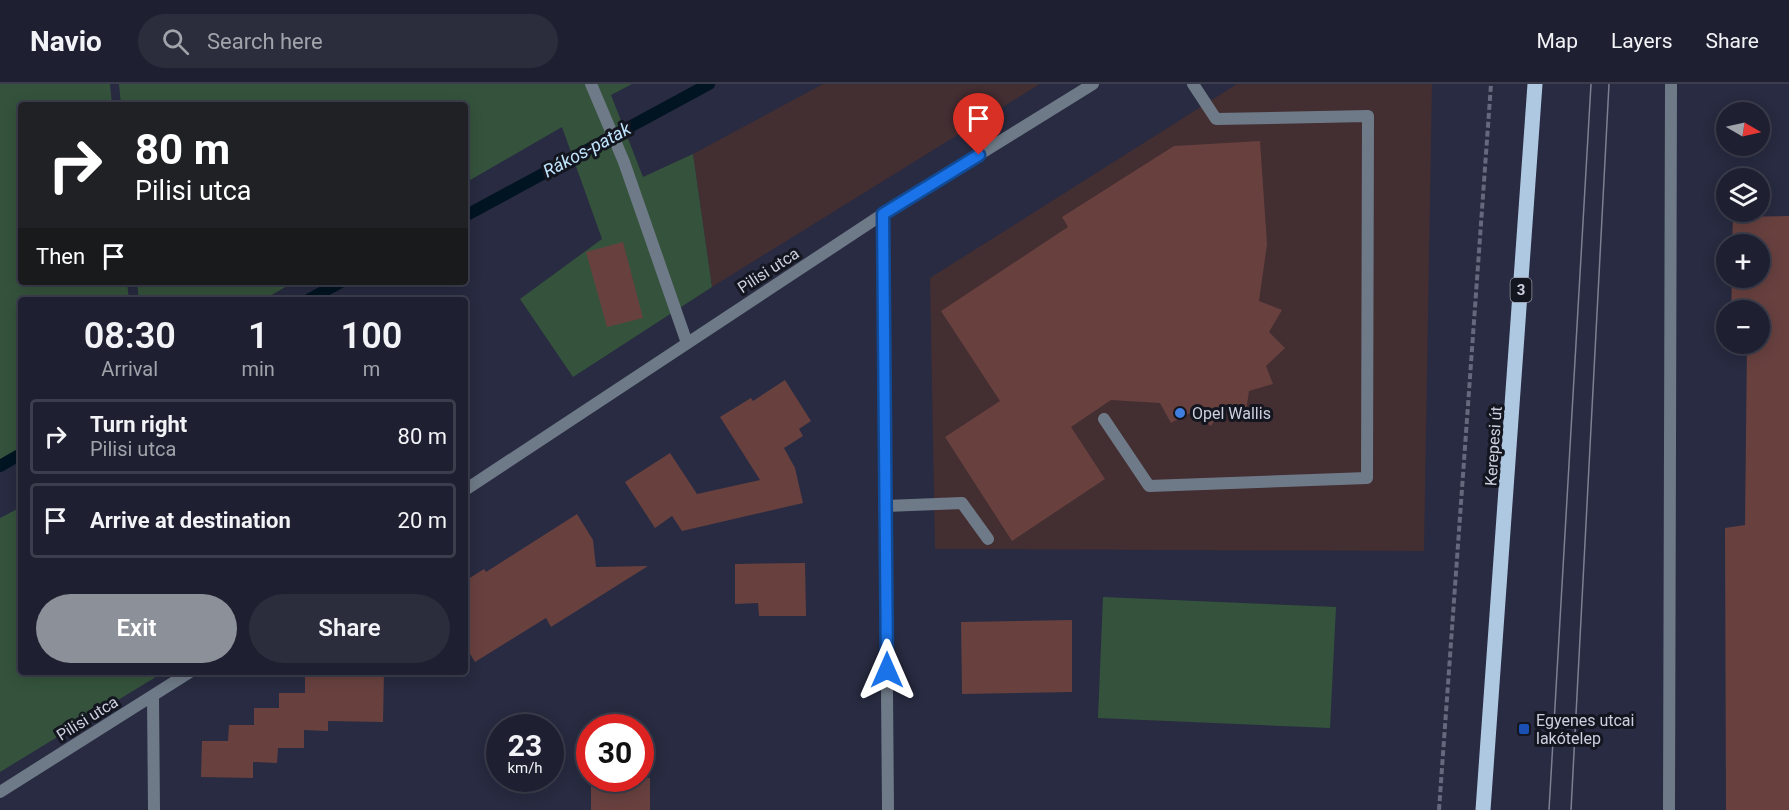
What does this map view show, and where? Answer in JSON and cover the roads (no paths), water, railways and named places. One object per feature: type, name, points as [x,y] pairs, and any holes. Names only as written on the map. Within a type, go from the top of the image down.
[{"type":"main road","name":"Kerepesi út","points":[[1483,810],[1535,84]]},
{"type":"street","points":[[591,84],[624,162],[687,343]]},
{"type":"street","name":"Pilisi utca","points":[[468,488],[883,214],[1094,84]]},
{"type":"street","points":[[1104,419],[1149,486],[1367,478],[1368,116],[1216,119],[1192,84]]},
{"type":"street","points":[[1669,810],[1671,84]]},
{"type":"street","points":[[883,214],[888,810]]},
{"type":"street","points":[[886,506],[962,503],[988,539]]},
{"type":"street","name":"Pilisi utca","points":[[0,792],[186,675]]},
{"type":"street","points":[[153,697],[154,810]]},
{"type":"waterway","name":"Rákos-patak","points":[[468,214],[709,84]]},
{"type":"waterway","name":"Rákos-patak","points":[[314,297],[336,285]]},
{"type":"waterway","name":"Rákos-patak","points":[[0,466],[18,456]]},
{"type":"tram line","points":[[1549,810],[1591,84]]},
{"type":"tram line","points":[[1571,810],[1609,84]]},
{"type":"place","name":"Opel Wallis","points":[[1180,413]]},
{"type":"place","name":"Egyenes utcai lakótelep","points":[[1524,729]]}]
